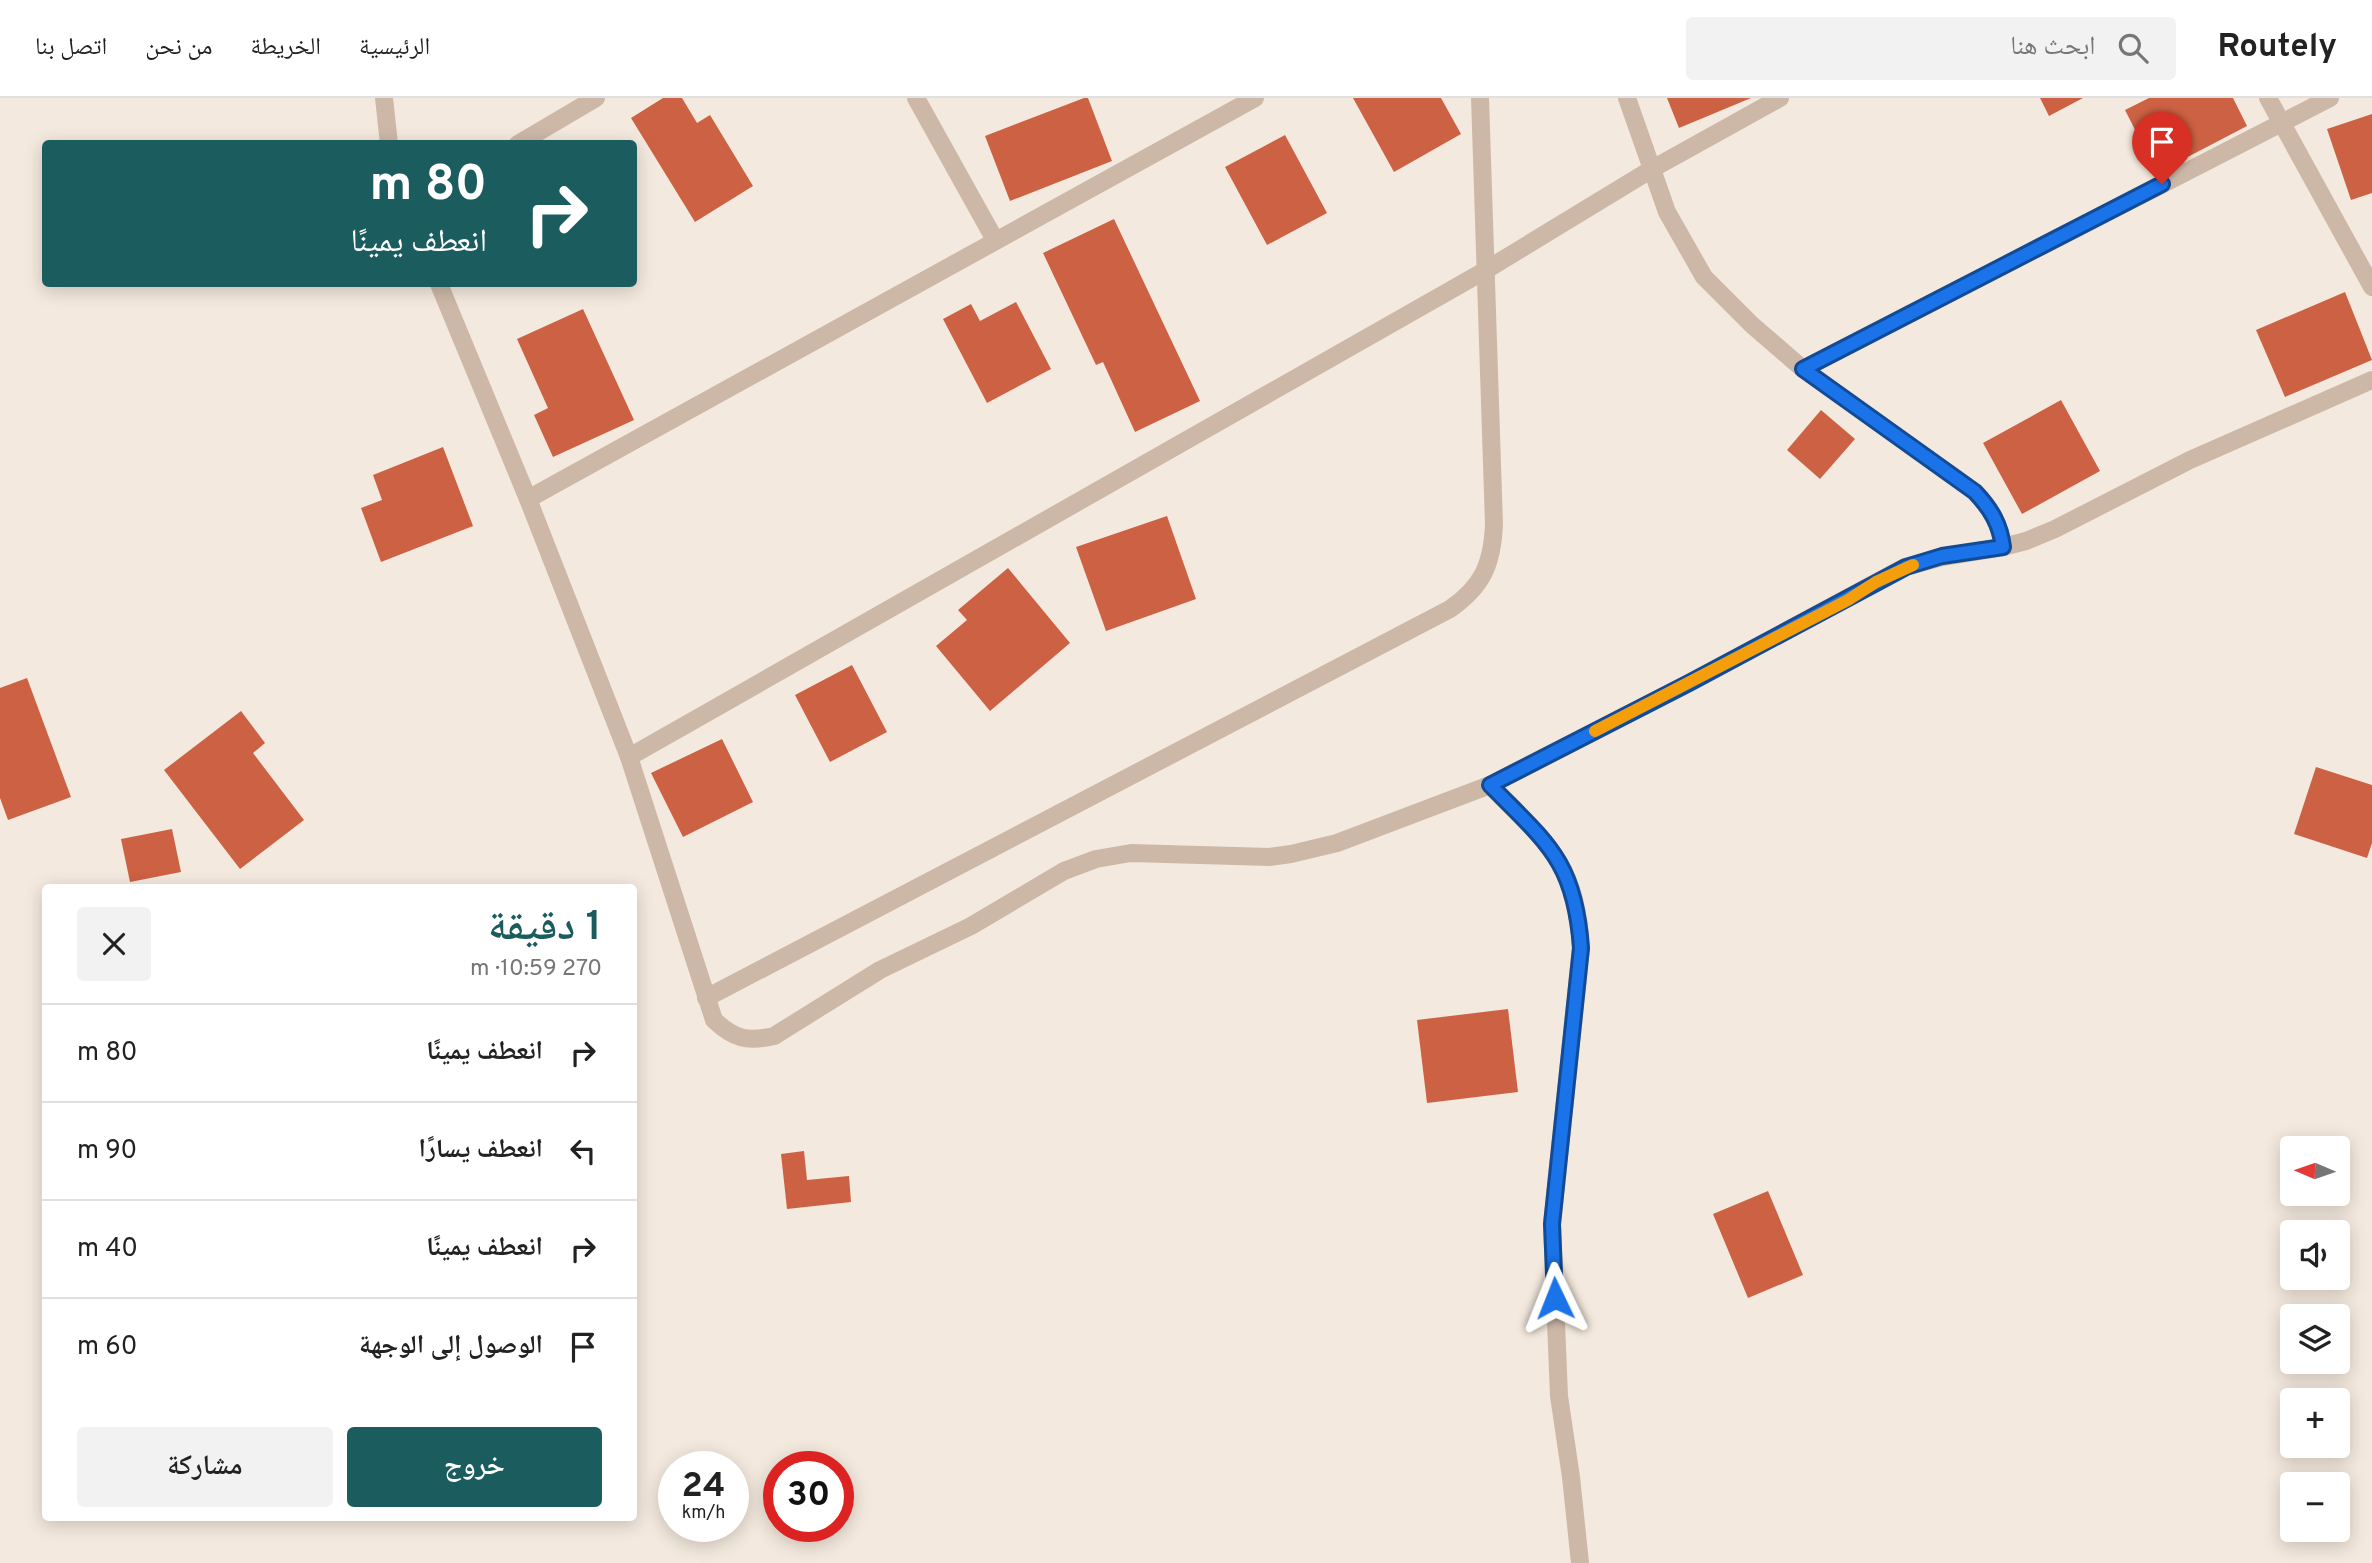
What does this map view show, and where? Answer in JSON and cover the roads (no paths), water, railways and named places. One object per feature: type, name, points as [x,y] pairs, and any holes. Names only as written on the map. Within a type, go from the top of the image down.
[{"type":"street","points":[[384,98],[389,140]]},
{"type":"street","points":[[525,140],[596,98]]},
{"type":"street","points":[[916,98],[995,240]]},
{"type":"street","points":[[528,499],[1255,98]]},
{"type":"street","points":[[706,998],[1463,600],[1485,574],[1493,550],[1494,525],[1480,98]]},
{"type":"street","points":[[1627,98],[1667,212],[1704,277],[1752,325],[1803,369],[1975,492],[1988,505],[1998,522],[2003,547]]},
{"type":"street","points":[[629,757],[1486,270],[1652,169],[1780,98]]},
{"type":"street","points":[[2268,98],[2372,287]]},
{"type":"street","points":[[1803,369],[2330,98]]},
{"type":"street","points":[[440,287],[528,499],[629,757],[714,1020],[725,1031],[739,1038],[756,1040],[774,1036],[880,970],[971,926],[1064,871],[1096,859],[1131,853],[1269,857],[1291,855],[1337,843],[1490,785],[1713,671],[1906,567],[1942,556],[2003,547],[2055,529],[2190,460],[2372,380]]},
{"type":"street","points":[[1490,785],[1550,846],[1572,888],[1579,917],[1581,948],[1552,1224],[1559,1396],[1580,1563]]}]
